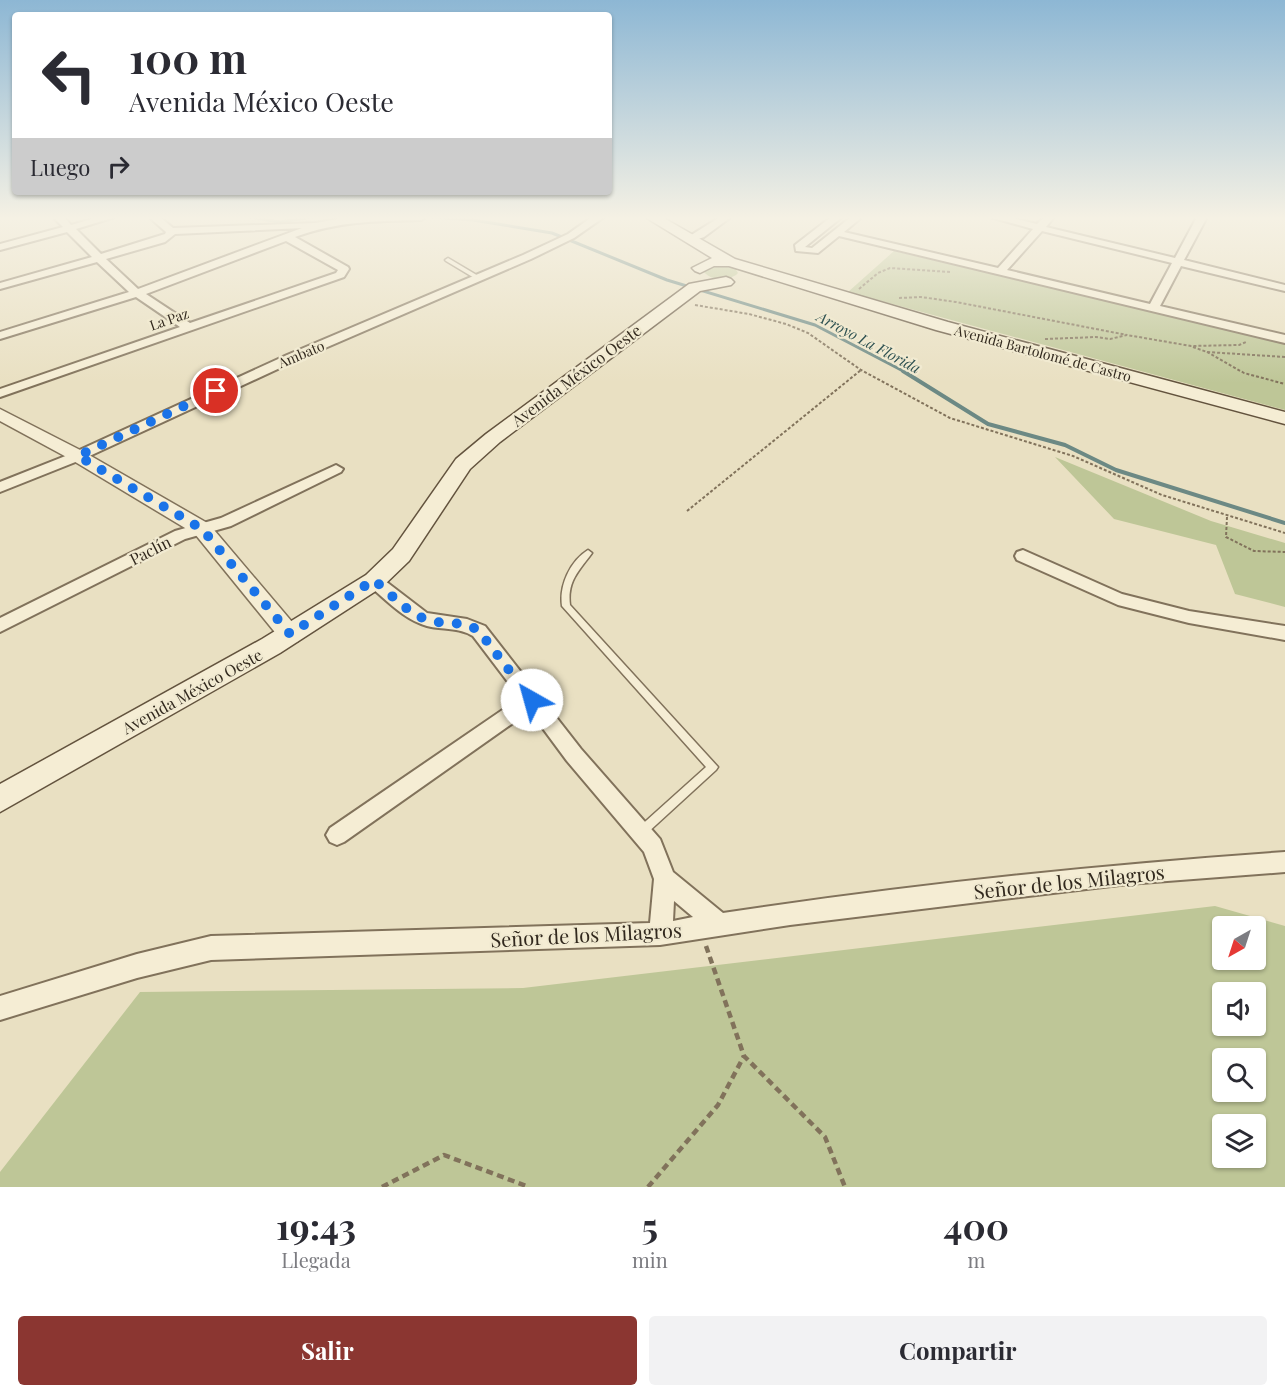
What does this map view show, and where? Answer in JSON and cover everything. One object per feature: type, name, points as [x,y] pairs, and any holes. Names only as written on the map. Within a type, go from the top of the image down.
[{"type":"main road","points":[[691,284],[694,272]]},
{"type":"main road","points":[[691,284],[703,272]]},
{"type":"main road","points":[[730,281],[744,274],[742,272]]},
{"type":"main road","name":"Avenida Bartolomé de Castro","points":[[761,272],[849,299],[1285,418]]},
{"type":"main road","name":"Avenida Bartolomé de Castro","points":[[730,281],[776,281],[802,285]]},
{"type":"main road","name":"Avenida México Oeste","points":[[0,799],[290,634],[374,580],[390,568],[401,555],[443,490],[463,464],[493,438],[691,284],[730,281]]},
{"type":"street","points":[[0,286],[48,272]]},
{"type":"street","points":[[113,272],[127,286],[190,328]]},
{"type":"street","points":[[0,336],[192,272]]},
{"type":"street","name":"La Paz","points":[[0,393],[331,280],[342,272]]},
{"type":"street","name":"Ambato","points":[[0,487],[78,456],[291,358],[491,272]]},
{"type":"street","points":[[1002,272],[1285,339]]},
{"type":"street","points":[[1153,308],[1171,272]]},
{"type":"street","points":[[1223,272],[1285,288]]},
{"type":"street","points":[[0,414],[78,456],[202,529],[290,634]]},
{"type":"street","name":"Paclín","points":[[0,626],[180,535],[225,522],[336,469]]},
{"type":"street","points":[[1023,556],[1118,599],[1189,617],[1285,633]]},
{"type":"street","points":[[374,580],[413,612],[429,620],[469,624],[479,631],[574,756],[652,846],[665,879],[709,926]]},
{"type":"street","points":[[338,835],[532,700]]},
{"type":"street","name":"Señor de los Milagros","points":[[0,1008],[137,966],[211,948],[660,934],[1128,873],[1285,862]]},
{"type":"street","points":[[660,934],[665,879]]},
{"type":"lane","points":[[469,272],[478,278]]},
{"type":"lane","points":[[588,553],[567,579],[563,594],[566,606],[713,767],[641,833]]},
{"type":"path","points":[[849,299],[879,272]]},
{"type":"path","points":[[691,284],[749,314],[786,324],[808,333],[861,370],[950,417],[1073,456],[1162,495],[1285,533]]},
{"type":"path","points":[[890,297],[956,302],[1191,346],[1207,352],[1226,366],[1245,375],[1285,384]]},
{"type":"path","points":[[1191,346],[1239,345],[1249,341],[1258,332]]},
{"type":"path","points":[[1046,339],[1096,337],[1110,339],[1127,335]]},
{"type":"path","points":[[1207,352],[1285,357]]},
{"type":"path","points":[[687,511],[861,370]]},
{"type":"path","points":[[1227,516],[1226,537],[1254,551],[1285,552]]},
{"type":"path","points":[[709,926],[744,1056],[825,1137],[845,1187]]},
{"type":"path","points":[[648,1187],[718,1105],[744,1056]]},
{"type":"path","points":[[382,1187],[444,1155],[529,1187]]},
{"type":"green space","points":[[704,272],[738,273],[719,279]]},
{"type":"green space","points":[[870,272],[985,272],[1285,343],[1285,410],[848,292]]},
{"type":"green space","points":[[1055,457],[1211,521],[1285,543],[1285,607],[1235,594],[1216,545],[1114,519]]},
{"type":"green space","points":[[1215,906],[1250,916],[1212,916],[1212,970],[1266,970],[1266,921],[1285,926],[1285,1187],[0,1187],[0,1172],[140,992],[523,988]]},
{"type":"waterway","name":"Arroyo La Florida","points":[[648,272],[815,325],[905,372]]},
{"type":"waterway","name":"Arroyo La Florida","points":[[903,371],[988,424],[1065,445],[1116,470],[1285,523]]},
{"type":"route","points":[[216,391],[78,456],[202,529],[290,634],[374,580],[413,612],[429,620],[469,624],[479,631],[532,700]]}]
